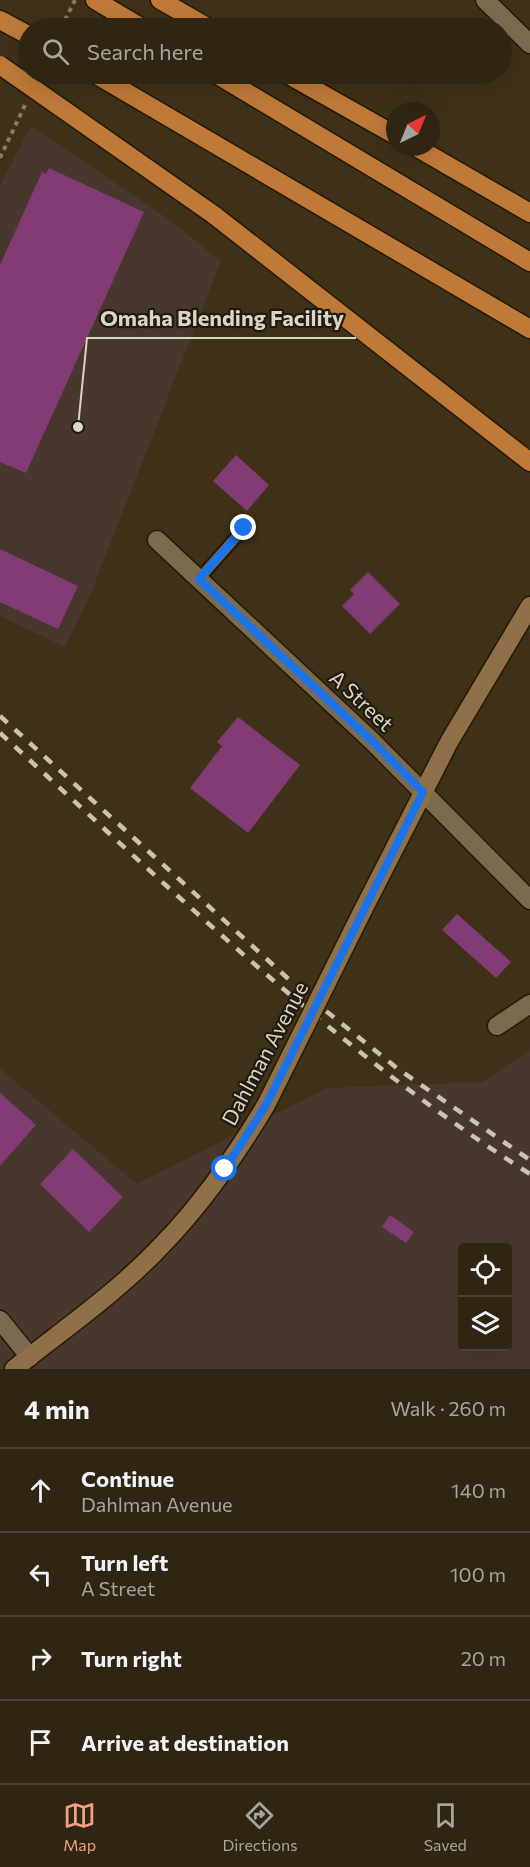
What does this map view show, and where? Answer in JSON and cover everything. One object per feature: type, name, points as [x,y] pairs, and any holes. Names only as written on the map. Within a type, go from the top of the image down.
[{"type":"highway","points":[[95,0],[125,18]]},
{"type":"highway","points":[[160,0],[192,18]]},
{"type":"highway","points":[[0,20],[18,30]]},
{"type":"highway","points":[[0,65],[18,78]]},
{"type":"highway","points":[[27,84],[214,215],[530,462]]},
{"type":"highway","points":[[112,84],[530,329]]},
{"type":"highway","points":[[233,84],[530,261]]},
{"type":"highway","points":[[305,84],[386,130]]},
{"type":"highway","points":[[432,156],[530,213]]},
{"type":"street","points":[[485,0],[503,18]]},
{"type":"street","points":[[512,26],[530,44]]},
{"type":"street","name":"A Street","points":[[157,540],[372,741],[530,900]]},
{"type":"street","name":"Dahlman Avenue","points":[[14,1369],[104,1298],[162,1246],[225,1169],[266,1105],[449,742],[528,609]]},
{"type":"street","points":[[496,1026],[530,1004]]},
{"type":"street","points":[[0,1320],[30,1357]]},
{"type":"lane","points":[[199,579],[244,528]]},
{"type":"path","points":[[67,18],[75,0]]},
{"type":"path","points":[[0,158],[26,103]]},
{"type":"shaded area","points":[[31,126],[168,219],[221,261],[91,593],[65,647],[0,616],[0,186]]},
{"type":"shaded area","points":[[530,1051],[530,1369],[0,1369],[0,1069],[137,1184],[327,1088],[482,1082]]},
{"type":"building","points":[[49,168],[144,212],[26,473],[0,462],[0,265],[42,172],[46,174]]},
{"type":"building","points":[[236,455],[269,485],[247,511],[213,481]]},
{"type":"building","points":[[0,549],[78,586],[58,629],[0,602]]},
{"type":"building","points":[[368,572],[400,604],[370,634],[342,606],[354,594],[350,590]]},
{"type":"building","points":[[238,717],[300,765],[248,833],[190,788],[222,746],[217,742]]},
{"type":"building","points":[[457,914],[511,962],[496,978],[442,930]]},
{"type":"building","points":[[0,1093],[36,1125],[0,1166]]},
{"type":"building","points":[[73,1149],[123,1197],[89,1232],[40,1184]]},
{"type":"building","points":[[390,1215],[414,1232],[406,1243],[382,1227]]},
{"type":"railway","points":[[0,716],[305,994],[398,1069],[530,1160]]},
{"type":"railway","points":[[0,733],[191,908],[321,1021],[458,1126],[530,1174]]},
{"type":"place","name":"Omaha Blending Facility","points":[[78,427]]},
{"type":"route","points":[[225,1169],[266,1105],[423,792],[372,741],[199,579],[244,528]]}]
